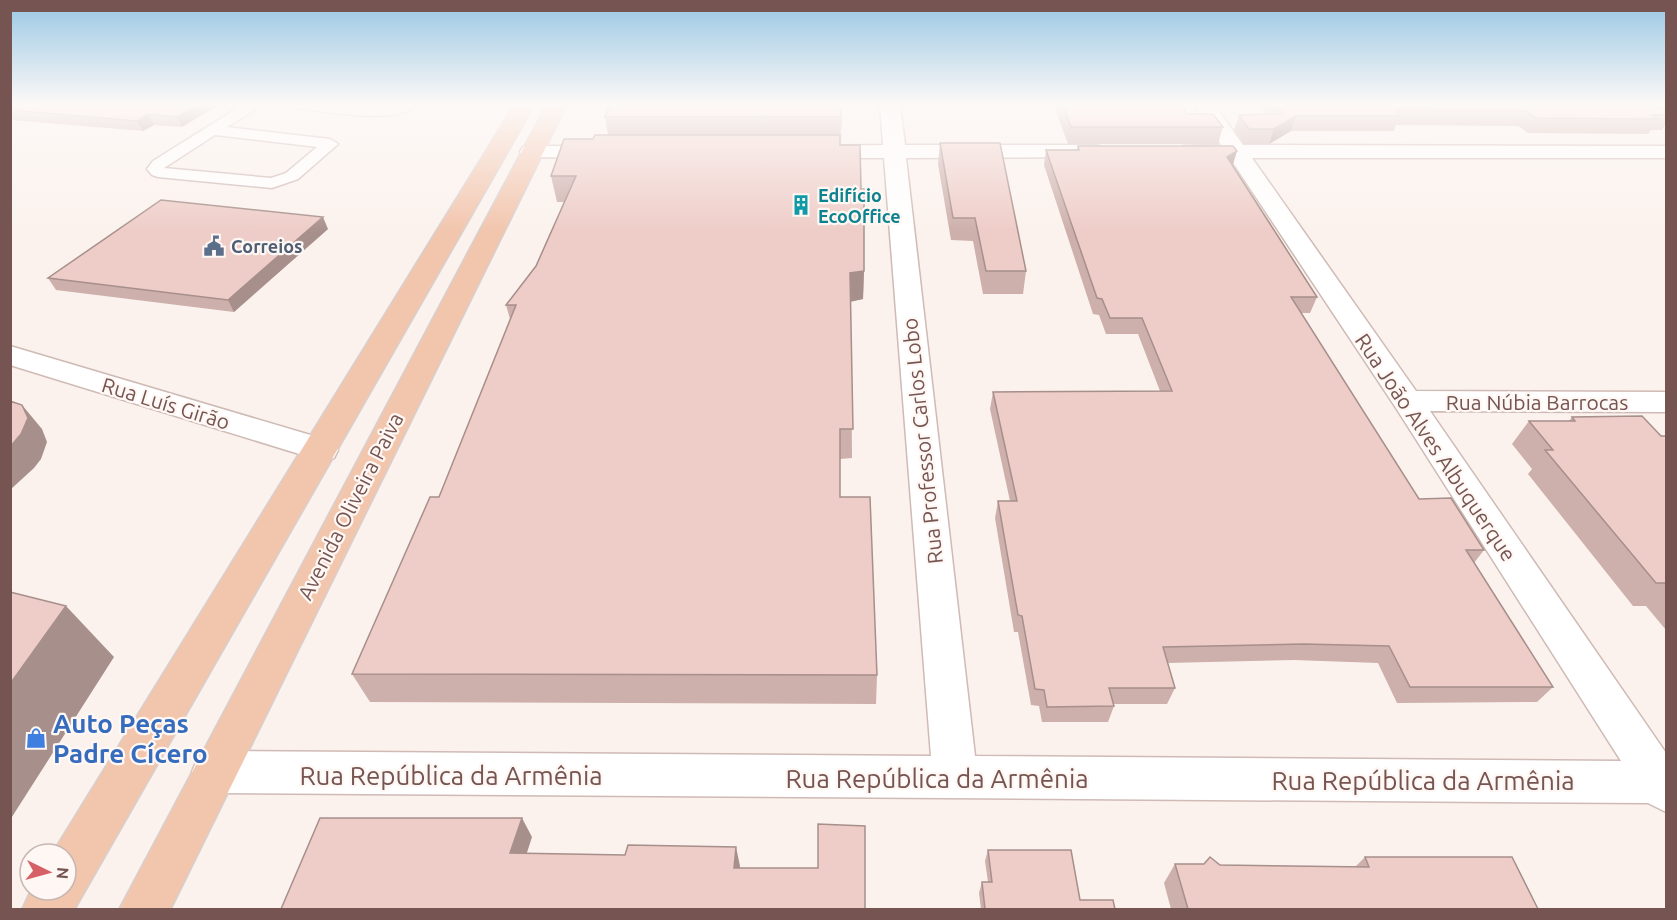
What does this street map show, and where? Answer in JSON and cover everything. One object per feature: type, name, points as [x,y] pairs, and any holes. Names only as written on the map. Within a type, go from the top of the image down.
[{"type":"main road","points":[[78,856],[182,677],[322,450],[500,147]]},
{"type":"main road","name":"Avenida Oliveira Paiva","points":[[144,909],[534,147]]},
{"type":"street","name":"Rua Professor Carlos Lobo","points":[[894,147],[955,778]]},
{"type":"street","name":"Rua João Alves Albuquerque","points":[[1231,147],[1407,401],[1663,786]]},
{"type":"street","points":[[799,152],[1116,151]]},
{"type":"street","points":[[1175,151],[1666,152]]},
{"type":"street","points":[[531,152],[621,152]]},
{"type":"street","name":"Rua Luís Girão","points":[[10,355],[322,450]]},
{"type":"street","name":"Rua Núbia Barrocas","points":[[1407,401],[1666,402]]},
{"type":"street","name":"Rua República da Armênia","points":[[214,772],[1663,786]]},
{"type":"lane","points":[[187,147],[155,169],[158,172],[272,183],[292,176],[327,147]]},
{"type":"building","points":[[561,147],[860,147],[861,189],[864,189],[864,271],[850,273],[853,429],[840,429],[840,497],[870,497],[877,675],[352,674],[430,497],[439,497],[516,305],[506,305],[536,266],[576,176],[551,176]]},
{"type":"building","points":[[941,147],[1001,147],[1026,271],[986,271],[975,218],[953,218]]},
{"type":"building","points":[[1078,147],[1234,147],[1237,151],[1227,157],[1317,297],[1291,297],[1419,499],[1451,498],[1484,550],[1466,550],[1553,687],[1410,687],[1389,646],[1303,644],[1163,647],[1175,688],[1109,688],[1114,706],[1047,707],[1044,690],[1035,689],[1022,616],[1018,615],[998,501],[1017,501],[993,392],[1172,391],[1142,318],[1110,318],[1102,299],[1097,298],[1046,150],[1079,150]]},
{"type":"building","name":"Correios","points":[[161,200],[323,217],[228,300],[48,278]]},
{"type":"building","points":[[10,401],[22,405],[28,418],[21,434],[10,447]]},
{"type":"building","points":[[1642,416],[1661,436],[1666,436],[1666,583],[1656,583],[1545,450],[1553,450],[1529,421],[1575,421],[1572,417]]},
{"type":"building","points":[[10,592],[66,606],[10,684]]},
{"type":"building","points":[[320,818],[522,818],[510,853],[625,855],[628,845],[736,847],[734,868],[818,868],[818,824],[865,826],[865,909],[281,909]]},
{"type":"building","points":[[988,850],[1071,850],[1080,900],[1113,900],[1115,909],[985,909],[982,882],[992,882]]},
{"type":"building","points":[[1210,857],[1220,865],[1369,867],[1365,857],[1512,857],[1538,909],[1188,909],[1175,864],[1204,864]]},
{"type":"place","name":"Edifício EcoOffice","points":[[801,205]]},
{"type":"place","name":"Correios","points":[[214,246]]},
{"type":"place","name":"Auto Peças Padre Cícero","points":[[36,738]]}]
